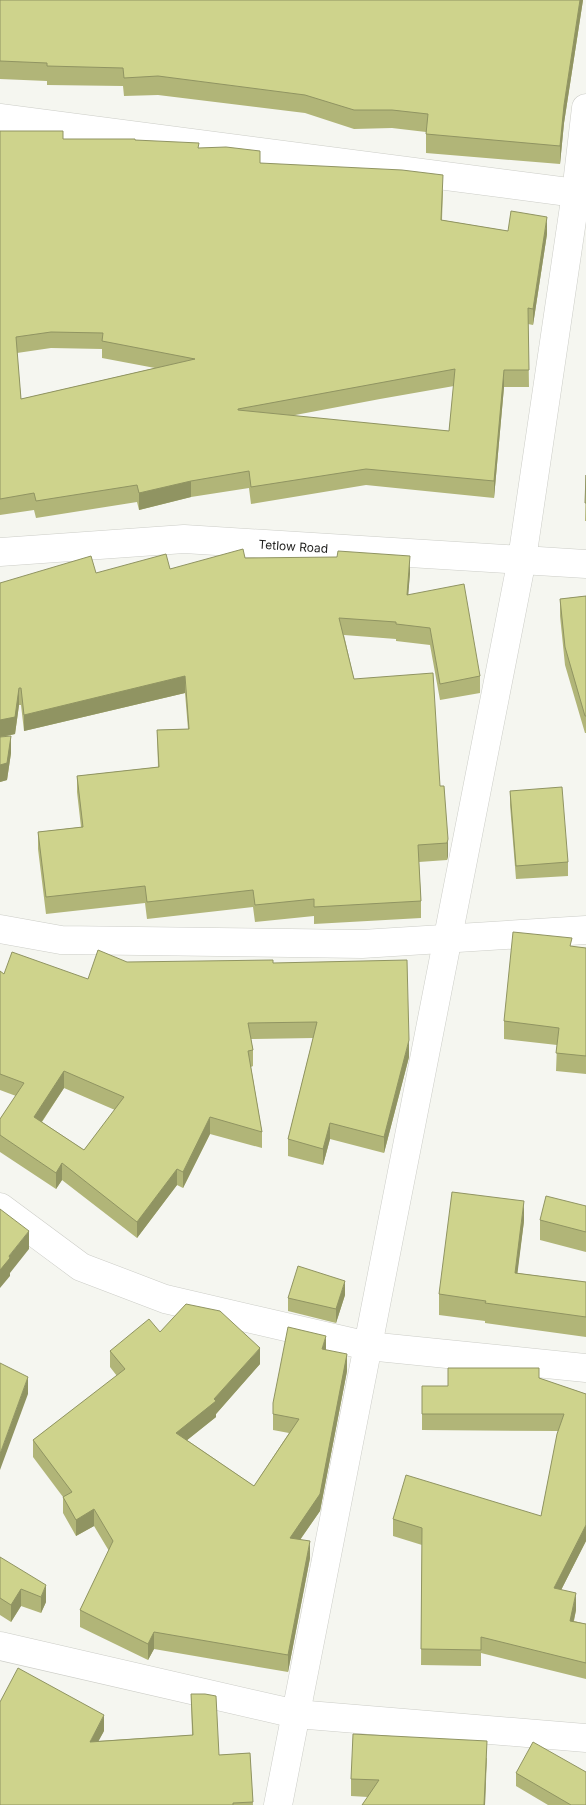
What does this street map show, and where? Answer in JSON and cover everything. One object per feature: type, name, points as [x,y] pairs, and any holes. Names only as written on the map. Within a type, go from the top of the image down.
[{"type":"street","points":[[278,1805],[522,559],[576,193],[586,108]]},
{"type":"street","points":[[0,118],[576,193]]},
{"type":"street","name":"Tetlow Road","points":[[0,552],[184,539],[586,564]]},
{"type":"street","points":[[0,929],[61,940],[362,944],[586,930]]},
{"type":"street","points":[[0,1207],[81,1267],[165,1299],[368,1346],[586,1368]]},
{"type":"street","points":[[0,1646],[296,1714],[586,1738]]},
{"type":"building","points":[[0,0],[580,0],[564,105],[560,146],[426,134],[428,114],[392,110],[354,110],[305,95],[158,76],[124,78],[123,68],[47,66],[47,63],[0,61]]},
{"type":"building","points":[[0,131],[63,131],[63,139],[135,139],[199,143],[198,148],[226,147],[260,151],[260,163],[402,170],[443,175],[441,220],[508,231],[511,211],[547,217],[533,309],[528,308],[529,370],[504,370],[494,481],[366,469],[251,487],[249,471],[191,481],[139,493],[137,485],[36,501],[34,493],[0,499]],"holes":[[[51,332],[103,333],[102,341],[195,359],[21,399],[16,337]],[[455,369],[449,431],[238,410],[238,409]]]},
{"type":"building","points":[[243,549],[245,558],[337,557],[338,551],[410,556],[407,595],[464,584],[480,676],[440,684],[430,628],[396,624],[396,622],[339,618],[354,679],[433,673],[440,786],[444,786],[448,839],[447,843],[418,845],[421,901],[314,907],[314,899],[255,905],[253,890],[147,902],[145,886],[46,897],[38,832],[83,827],[77,776],[159,767],[157,730],[189,729],[185,676],[24,715],[21,688],[19,688],[15,717],[0,720],[0,583],[91,556],[96,573],[166,554],[170,569]]},
{"type":"building","points":[[586,596],[585,716],[565,647],[560,599]]},
{"type":"building","points":[[11,736],[7,763],[0,765],[0,737]]},
{"type":"building","points":[[562,787],[568,862],[516,866],[510,791]]},
{"type":"building","points":[[513,932],[572,938],[570,946],[586,948],[586,1056],[556,1053],[559,1028],[504,1021]]},
{"type":"building","points":[[98,950],[127,962],[273,960],[273,963],[407,960],[409,1040],[384,1137],[330,1123],[323,1149],[288,1139],[317,1022],[248,1023],[253,1050],[248,1051],[262,1132],[210,1117],[183,1172],[177,1169],[137,1222],[62,1163],[56,1173],[0,1135],[0,1119],[24,1083],[0,1074],[0,971],[4,974],[12,952],[88,979]],"holes":[[[64,1071],[124,1097],[84,1150],[34,1117]]]},
{"type":"building","points":[[452,1192],[524,1201],[515,1273],[586,1282],[586,1317],[485,1303],[486,1301],[439,1294]]},
{"type":"building","points":[[546,1196],[586,1206],[586,1232],[540,1220]]},
{"type":"building","points":[[0,1209],[29,1231],[0,1270]]},
{"type":"building","points":[[298,1266],[345,1281],[336,1309],[288,1298]]},
{"type":"building","points":[[186,1304],[220,1311],[260,1348],[214,1399],[216,1401],[176,1433],[254,1486],[299,1419],[273,1414],[273,1403],[288,1327],[326,1336],[322,1349],[347,1354],[320,1494],[290,1538],[310,1541],[288,1655],[154,1632],[148,1644],[80,1610],[113,1541],[94,1509],[76,1520],[63,1497],[72,1492],[33,1440],[125,1369],[110,1351],[149,1319],[160,1332]]},
{"type":"building","points":[[0,1363],[28,1377],[0,1454]]},
{"type":"building","points":[[448,1368],[539,1368],[539,1378],[586,1394],[586,1525],[554,1588],[576,1593],[570,1621],[586,1624],[586,1663],[481,1637],[481,1650],[421,1649],[422,1528],[393,1519],[406,1475],[541,1516],[557,1434],[564,1414],[422,1414],[422,1386],[448,1386]]},
{"type":"building","points":[[0,1557],[46,1585],[41,1597],[21,1589],[11,1605],[0,1598]]},
{"type":"building","points":[[18,1668],[104,1715],[90,1742],[193,1735],[191,1694],[216,1696],[219,1755],[250,1753],[253,1802],[233,1803],[233,1805],[0,1805],[0,1702]]},
{"type":"building","points":[[353,1734],[487,1741],[484,1805],[362,1805],[379,1780],[351,1779]]},
{"type":"building","points":[[533,1742],[586,1772],[586,1805],[571,1805],[516,1773]]}]
